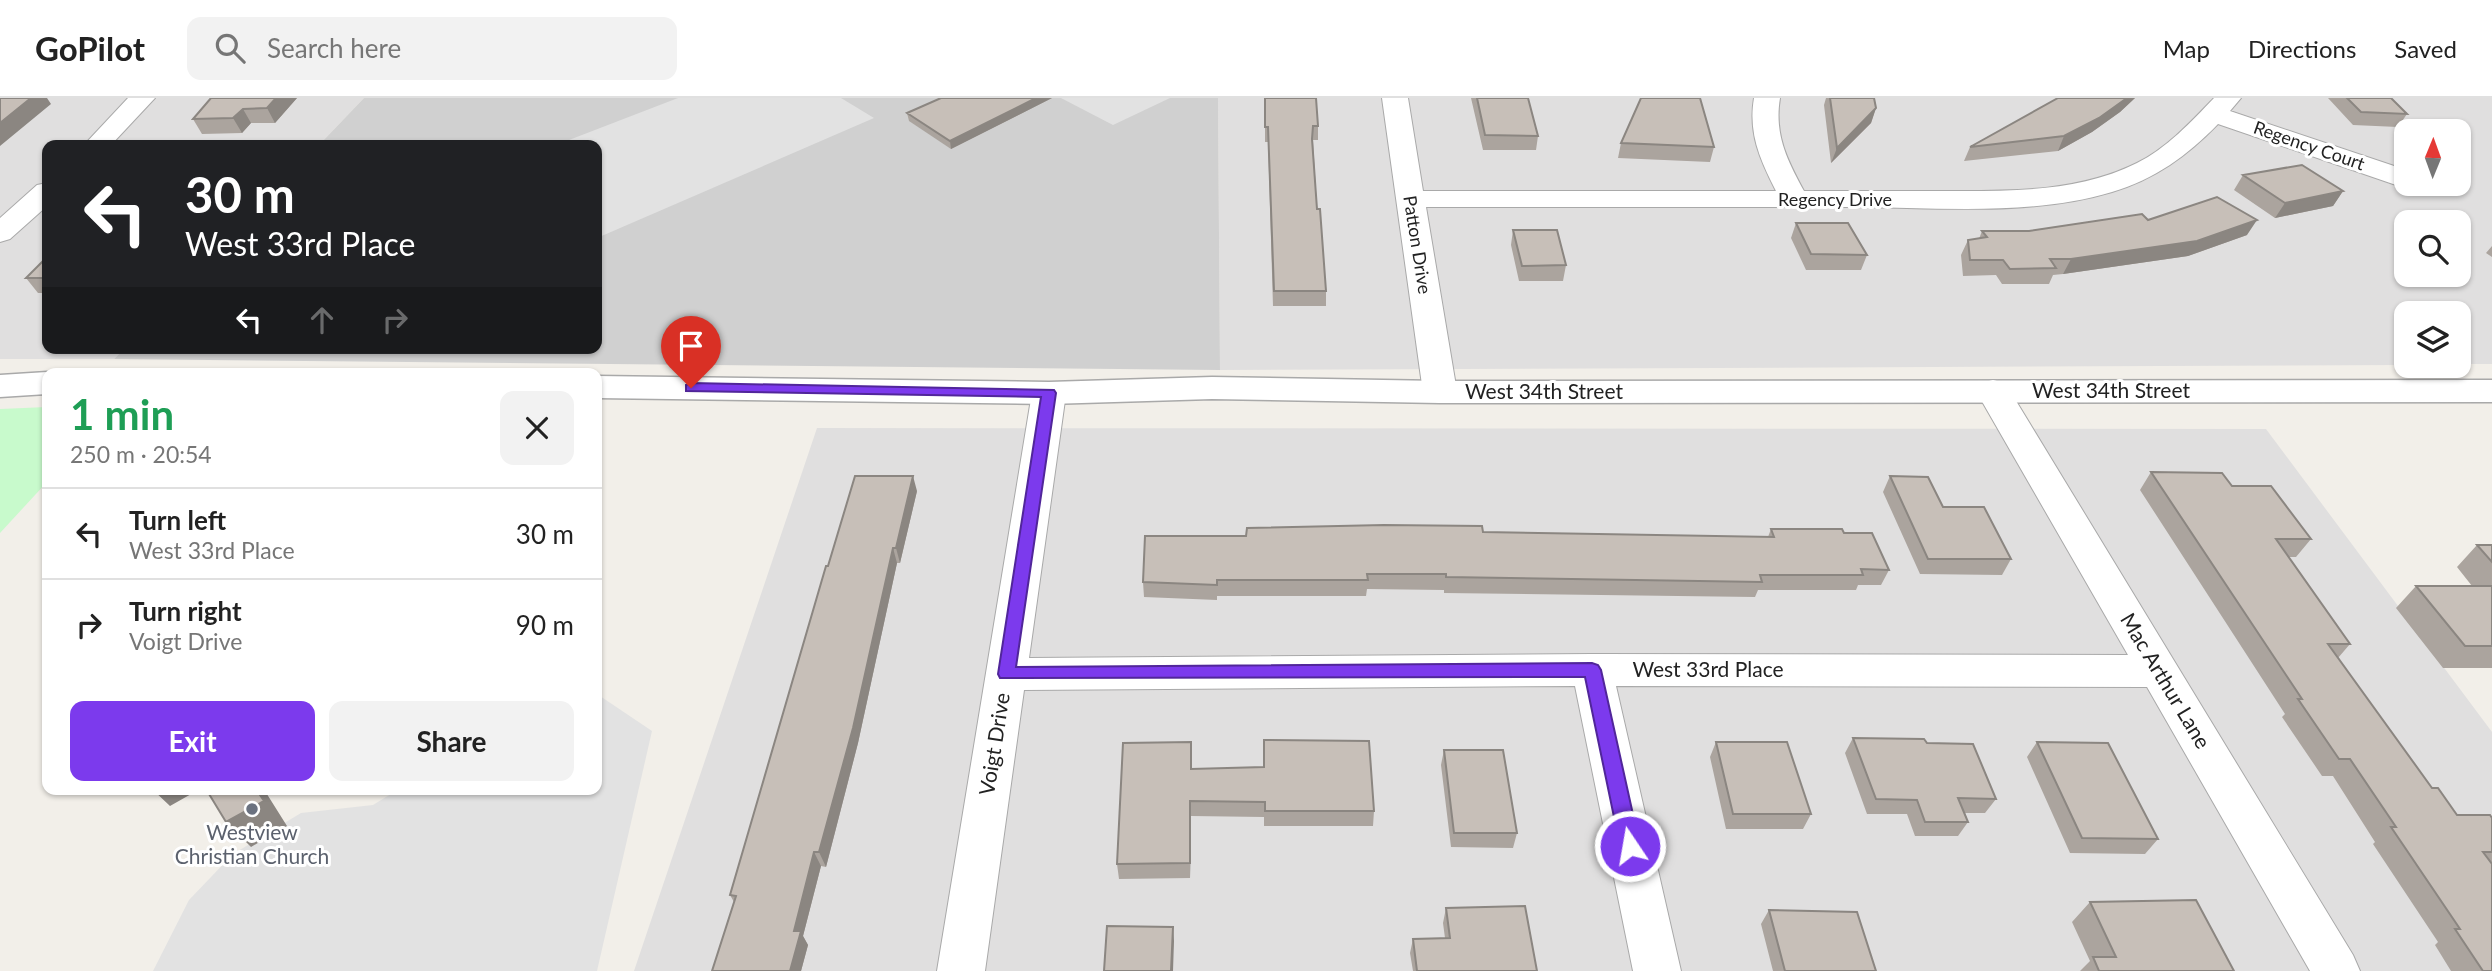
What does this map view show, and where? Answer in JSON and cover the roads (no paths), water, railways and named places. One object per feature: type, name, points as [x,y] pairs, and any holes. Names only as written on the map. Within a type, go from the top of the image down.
[{"type":"street","points":[[102,140],[142,98]]},
{"type":"street","name":"Patton Drive","points":[[1395,98],[1440,392]]},
{"type":"street","points":[[1767,98],[1763,121],[1767,142],[1796,201]]},
{"type":"street","name":"Regency Drive","points":[[1410,199],[1990,199],[2076,192],[2119,181],[2152,166],[2178,148],[2220,106]]},
{"type":"street","name":"Regency Court","points":[[2220,106],[2394,174]]},
{"type":"street","points":[[0,233],[42,195]]},
{"type":"street","points":[[0,386],[42,383]]},
{"type":"street","name":"West 34th Street","points":[[602,387],[1049,393],[1212,388],[1440,392],[2492,391]]},
{"type":"street","name":"Mac Arthur Lane","points":[[1993,391],[2336,971]]},
{"type":"street","name":"Voigt Drive","points":[[961,971],[1049,393]]},
{"type":"street","points":[[1592,670],[1657,971]]},
{"type":"street","name":"West 33rd Place","points":[[1006,674],[1592,670],[2158,671]]},
{"type":"place","name":"Westview Christian Church","points":[[252,809]]}]
